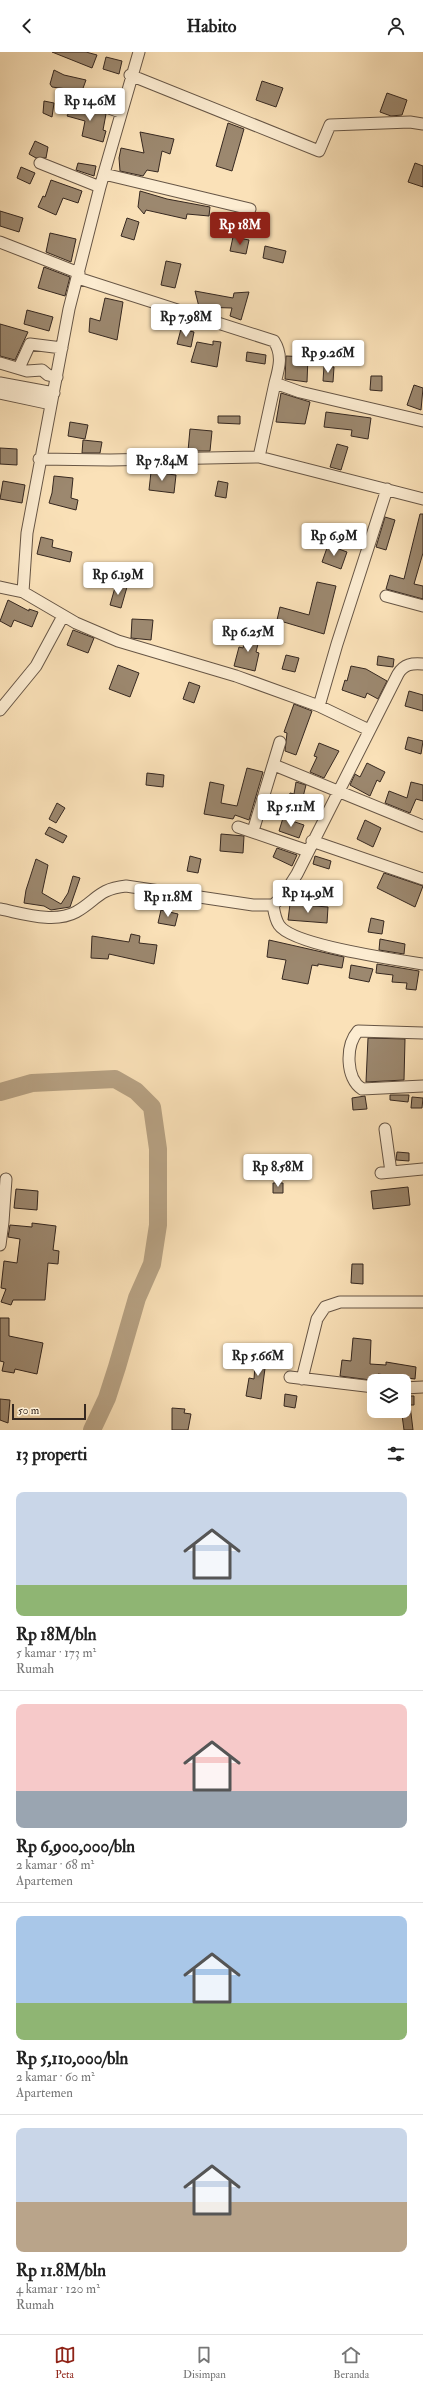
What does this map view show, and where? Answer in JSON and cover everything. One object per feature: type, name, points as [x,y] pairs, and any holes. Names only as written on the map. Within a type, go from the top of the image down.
[{"type":"street","points":[[23,592],[27,533],[39,459],[54,393],[69,309],[130,75],[139,52]]},
{"type":"street","points":[[130,75],[319,151],[330,125],[410,122],[423,124]]},
{"type":"street","points":[[64,107],[68,98],[76,96],[120,112]]},
{"type":"street","points":[[40,164],[100,187]]},
{"type":"street","points":[[104,174],[250,209]]},
{"type":"street","points":[[0,242],[79,275],[274,341],[279,350],[280,361],[258,457]]},
{"type":"street","points":[[19,368],[30,344],[62,348]]},
{"type":"street","points":[[0,363],[27,371],[39,369],[48,375],[57,377]]},
{"type":"street","points":[[0,382],[54,393]]},
{"type":"street","points":[[275,383],[300,392],[423,421]]},
{"type":"street","points":[[0,393],[51,404]]},
{"type":"street","points":[[39,459],[110,460],[258,457],[423,499]]},
{"type":"street","points":[[319,706],[337,644],[387,489]]},
{"type":"street","points":[[0,587],[23,592],[63,616],[118,641],[236,676],[319,706],[369,730]]},
{"type":"street","points":[[386,596],[423,606]]},
{"type":"street","points":[[0,710],[36,666],[63,616]]},
{"type":"street","points":[[0,909],[46,916],[68,915],[76,912],[106,890],[126,886],[253,905],[273,904],[284,896],[403,667],[412,663],[423,664]]},
{"type":"street","points":[[253,832],[280,742]]},
{"type":"street","points":[[274,765],[423,826]]},
{"type":"street","points":[[238,827],[423,879]]},
{"type":"street","points":[[273,904],[279,926],[291,935],[365,955],[423,964]]},
{"type":"street","points":[[423,1033],[358,1031],[353,1037],[350,1050],[351,1076],[355,1085],[362,1089],[423,1086]]},
{"type":"street","points":[[385,1129],[386,1172],[423,1168]]},
{"type":"street","points":[[0,1245],[6,1179]]},
{"type":"street","points":[[302,1379],[317,1319],[325,1307],[340,1302],[423,1302]]},
{"type":"street","points":[[290,1377],[367,1386]]},
{"type":"street","points":[[411,1388],[423,1387]]},
{"type":"building","points":[[52,52],[86,52],[97,55],[92,68]]},
{"type":"building","points":[[106,57],[122,61],[119,74],[103,69]]},
{"type":"building","points":[[54,70],[64,75],[86,80],[82,91],[52,87],[50,84]]},
{"type":"building","points":[[262,81],[283,88],[276,107],[256,100]]},
{"type":"building","points":[[97,92],[117,97],[115,103],[95,96]]},
{"type":"building","points":[[387,93],[407,100],[402,115],[391,116],[380,112]]},
{"type":"building","points":[[44,101],[54,103],[52,117],[43,113]]},
{"type":"building","points":[[73,105],[106,114],[103,130],[106,131],[103,142],[82,136],[85,121],[67,116]]},
{"type":"building","points":[[228,123],[244,129],[232,171],[216,166]]},
{"type":"building","points":[[140,132],[174,139],[170,154],[162,151],[158,172],[147,170],[143,176],[120,171],[119,158],[121,148],[144,153]]},
{"type":"building","points":[[35,141],[48,147],[46,158],[36,158],[29,154]]},
{"type":"building","points":[[78,163],[96,166],[94,176],[76,170]]},
{"type":"building","points":[[415,163],[423,166],[423,187],[408,182]]},
{"type":"building","points":[[21,167],[35,173],[30,184],[17,178]]},
{"type":"building","points":[[51,180],[82,191],[78,203],[63,198],[56,215],[38,207],[43,196],[45,197]]},
{"type":"building","points":[[140,191],[167,199],[210,207],[209,216],[187,214],[186,219],[146,210],[144,214],[138,207]]},
{"type":"building","points":[[0,211],[23,218],[19,232],[0,226]]},
{"type":"building","points":[[241,214],[259,216],[255,228],[238,223]]},
{"type":"building","points":[[127,218],[139,222],[134,240],[121,236]]},
{"type":"building","points":[[50,233],[76,239],[71,262],[46,252]]},
{"type":"building","points":[[233,237],[249,240],[246,254],[230,251]]},
{"type":"building","points":[[265,246],[286,251],[283,263],[263,258]]},
{"type":"building","points":[[166,261],[181,264],[175,288],[161,285]]},
{"type":"building","points":[[44,267],[70,277],[65,296],[38,288]]},
{"type":"building","points":[[195,291],[233,298],[234,293],[249,292],[241,320],[230,316],[232,308],[199,307]]},
{"type":"building","points":[[105,298],[123,302],[117,340],[89,332],[90,318],[100,321]]},
{"type":"building","points":[[27,310],[53,317],[49,331],[24,324]]},
{"type":"building","points":[[0,324],[28,332],[15,360],[0,356]]},
{"type":"building","points":[[181,329],[194,332],[191,347],[177,344]]},
{"type":"building","points":[[213,341],[221,342],[217,367],[191,362],[197,342],[213,345]]},
{"type":"building","points":[[247,352],[266,355],[265,364],[246,361]]},
{"type":"building","points":[[286,356],[308,357],[307,382],[285,379]]},
{"type":"building","points":[[324,366],[334,367],[333,382],[323,381]]},
{"type":"building","points":[[371,376],[382,376],[382,391],[370,390]]},
{"type":"building","points":[[414,385],[423,388],[421,410],[407,405]]},
{"type":"building","points":[[281,393],[310,402],[305,424],[276,422]]},
{"type":"building","points":[[326,412],[371,418],[368,439],[351,436],[352,430],[324,427]]},
{"type":"building","points":[[218,416],[240,416],[240,424],[218,423]]},
{"type":"building","points":[[70,422],[88,425],[85,439],[68,436]]},
{"type":"building","points":[[190,429],[212,431],[210,451],[188,451]]},
{"type":"building","points":[[83,440],[102,442],[100,453],[82,453]]},
{"type":"building","points":[[337,444],[348,447],[341,470],[330,467]]},
{"type":"building","points":[[0,448],[17,449],[17,465],[0,464]]},
{"type":"building","points":[[151,472],[176,475],[174,493],[149,490]]},
{"type":"building","points":[[54,476],[73,478],[71,498],[78,500],[76,510],[49,503]]},
{"type":"building","points":[[3,481],[25,485],[22,503],[0,499]]},
{"type":"building","points":[[218,481],[228,483],[226,498],[215,496]]},
{"type":"building","points":[[420,514],[423,514],[423,553],[414,584],[423,586],[423,599],[386,589],[390,575],[404,579]]},
{"type":"building","points":[[385,517],[395,520],[386,550],[376,547]]},
{"type":"building","points":[[41,537],[53,540],[52,547],[72,552],[70,562],[37,554]]},
{"type":"building","points":[[328,545],[347,552],[341,569],[322,562]]},
{"type":"building","points":[[317,582],[336,586],[324,634],[277,620],[280,607],[309,615]]},
{"type":"building","points":[[116,584],[127,587],[121,608],[110,605]]},
{"type":"building","points":[[8,600],[29,611],[29,609],[38,612],[32,627],[14,620],[11,627],[0,621]]},
{"type":"building","points":[[132,619],[153,620],[151,640],[131,638]]},
{"type":"building","points":[[73,630],[94,638],[88,653],[67,645]]},
{"type":"building","points":[[247,633],[260,636],[256,652],[259,653],[255,671],[234,666],[239,647],[243,648]]},
{"type":"building","points":[[286,655],[299,658],[295,672],[282,669]]},
{"type":"building","points":[[378,656],[394,659],[393,667],[377,665]]},
{"type":"building","points":[[118,665],[139,673],[130,697],[109,689]]},
{"type":"building","points":[[351,666],[366,669],[387,681],[378,699],[367,693],[365,698],[342,690],[345,680],[347,681]]},
{"type":"building","points":[[189,682],[200,686],[194,703],[183,699]]},
{"type":"building","points":[[409,691],[423,695],[423,711],[405,706]]},
{"type":"building","points":[[294,704],[312,711],[296,755],[285,751],[287,733],[284,732]]},
{"type":"building","points":[[408,737],[423,741],[421,754],[405,749]]},
{"type":"building","points":[[319,743],[339,751],[324,778],[310,772],[317,757],[314,756]]},
{"type":"building","points":[[367,763],[385,772],[380,782],[377,780],[370,796],[350,785],[355,774],[360,777]]},
{"type":"building","points":[[247,768],[263,772],[249,820],[235,815],[233,819],[204,814],[210,782],[224,785],[221,803],[237,806]]},
{"type":"building","points":[[147,773],[164,775],[163,787],[146,785]]},
{"type":"building","points":[[296,782],[306,785],[303,797],[312,799],[309,808],[288,802],[290,793],[294,794]]},
{"type":"building","points":[[411,782],[423,785],[423,801],[416,799],[410,813],[385,803],[389,791],[407,798]]},
{"type":"building","points":[[57,803],[65,808],[56,823],[49,819]]},
{"type":"building","points":[[283,818],[304,825],[299,838],[279,831]]},
{"type":"building","points":[[365,820],[381,828],[373,847],[357,839]]},
{"type":"building","points":[[49,827],[67,836],[63,843],[45,834]]},
{"type":"building","points":[[221,834],[244,836],[243,853],[220,851]]},
{"type":"building","points":[[277,848],[297,855],[292,866],[273,857]]},
{"type":"building","points":[[190,856],[201,859],[198,873],[187,871]]},
{"type":"building","points":[[315,856],[331,861],[329,869],[313,864]]},
{"type":"building","points":[[36,859],[48,865],[42,893],[61,904],[68,893],[73,876],[80,878],[70,907],[51,910],[44,906],[24,903],[26,890]]},
{"type":"building","points":[[384,873],[423,886],[415,907],[377,888]]},
{"type":"building","points":[[290,904],[328,907],[327,923],[288,920]]},
{"type":"building","points":[[161,910],[178,914],[175,926],[158,923]]},
{"type":"building","points":[[371,918],[384,921],[382,934],[368,932]]},
{"type":"building","points":[[131,934],[140,936],[139,943],[157,945],[154,964],[109,954],[108,959],[91,958],[92,936],[129,942]]},
{"type":"building","points":[[380,939],[405,944],[404,954],[379,950]]},
{"type":"building","points":[[269,940],[344,957],[342,968],[318,964],[318,966],[312,965],[308,984],[282,979],[286,960],[267,957]]},
{"type":"building","points":[[377,964],[419,971],[416,990],[406,989],[407,983],[392,982],[393,975],[376,973]]},
{"type":"building","points":[[351,965],[373,969],[369,982],[349,978]]},
{"type":"building","points":[[368,1038],[405,1039],[404,1080],[366,1082]]},
{"type":"building","points":[[390,1095],[409,1095],[408,1102],[390,1100]]},
{"type":"building","points":[[365,1096],[367,1109],[353,1110],[352,1098]]},
{"type":"building","points":[[412,1097],[423,1098],[422,1108],[411,1108]]},
{"type":"building","points":[[397,1152],[409,1153],[409,1161],[396,1160]]},
{"type":"building","points":[[273,1183],[283,1183],[283,1193],[273,1193]]},
{"type":"building","points":[[408,1187],[410,1205],[373,1209],[371,1191]]},
{"type":"building","points":[[16,1189],[38,1191],[37,1210],[14,1208]]},
{"type":"building","points":[[32,1223],[56,1226],[53,1250],[59,1251],[58,1264],[48,1263],[45,1300],[13,1300],[11,1305],[1,1302],[6,1289],[1,1288],[4,1261],[17,1263],[20,1239],[8,1237],[10,1225],[32,1227]]},
{"type":"building","points":[[352,1264],[363,1264],[363,1284],[351,1283]]},
{"type":"building","points":[[0,1318],[9,1318],[9,1336],[43,1343],[37,1374],[15,1369],[14,1373],[2,1371],[4,1362],[0,1361]]},
{"type":"building","points":[[353,1338],[371,1340],[370,1364],[386,1365],[386,1362],[416,1367],[415,1379],[411,1378],[411,1374],[367,1374],[367,1380],[340,1376],[342,1360],[351,1361]]},
{"type":"building","points":[[256,1352],[267,1353],[261,1399],[246,1396],[249,1378],[254,1379]]},
{"type":"building","points":[[285,1394],[297,1396],[295,1408],[284,1406]]},
{"type":"building","points":[[411,1396],[414,1396],[414,1405],[411,1405]]},
{"type":"building","points":[[0,1399],[10,1400],[8,1423],[0,1420]]},
{"type":"building","points":[[172,1408],[185,1409],[184,1413],[191,1414],[188,1430],[172,1430]]},
{"type":"building","points":[[411,1413],[413,1430],[404,1430],[402,1418],[411,1418]]},
{"type":"waterway","points":[[0,1092],[32,1083],[115,1079],[136,1091],[152,1107],[158,1149],[158,1225],[152,1264],[137,1298],[107,1398],[92,1430]]}]
